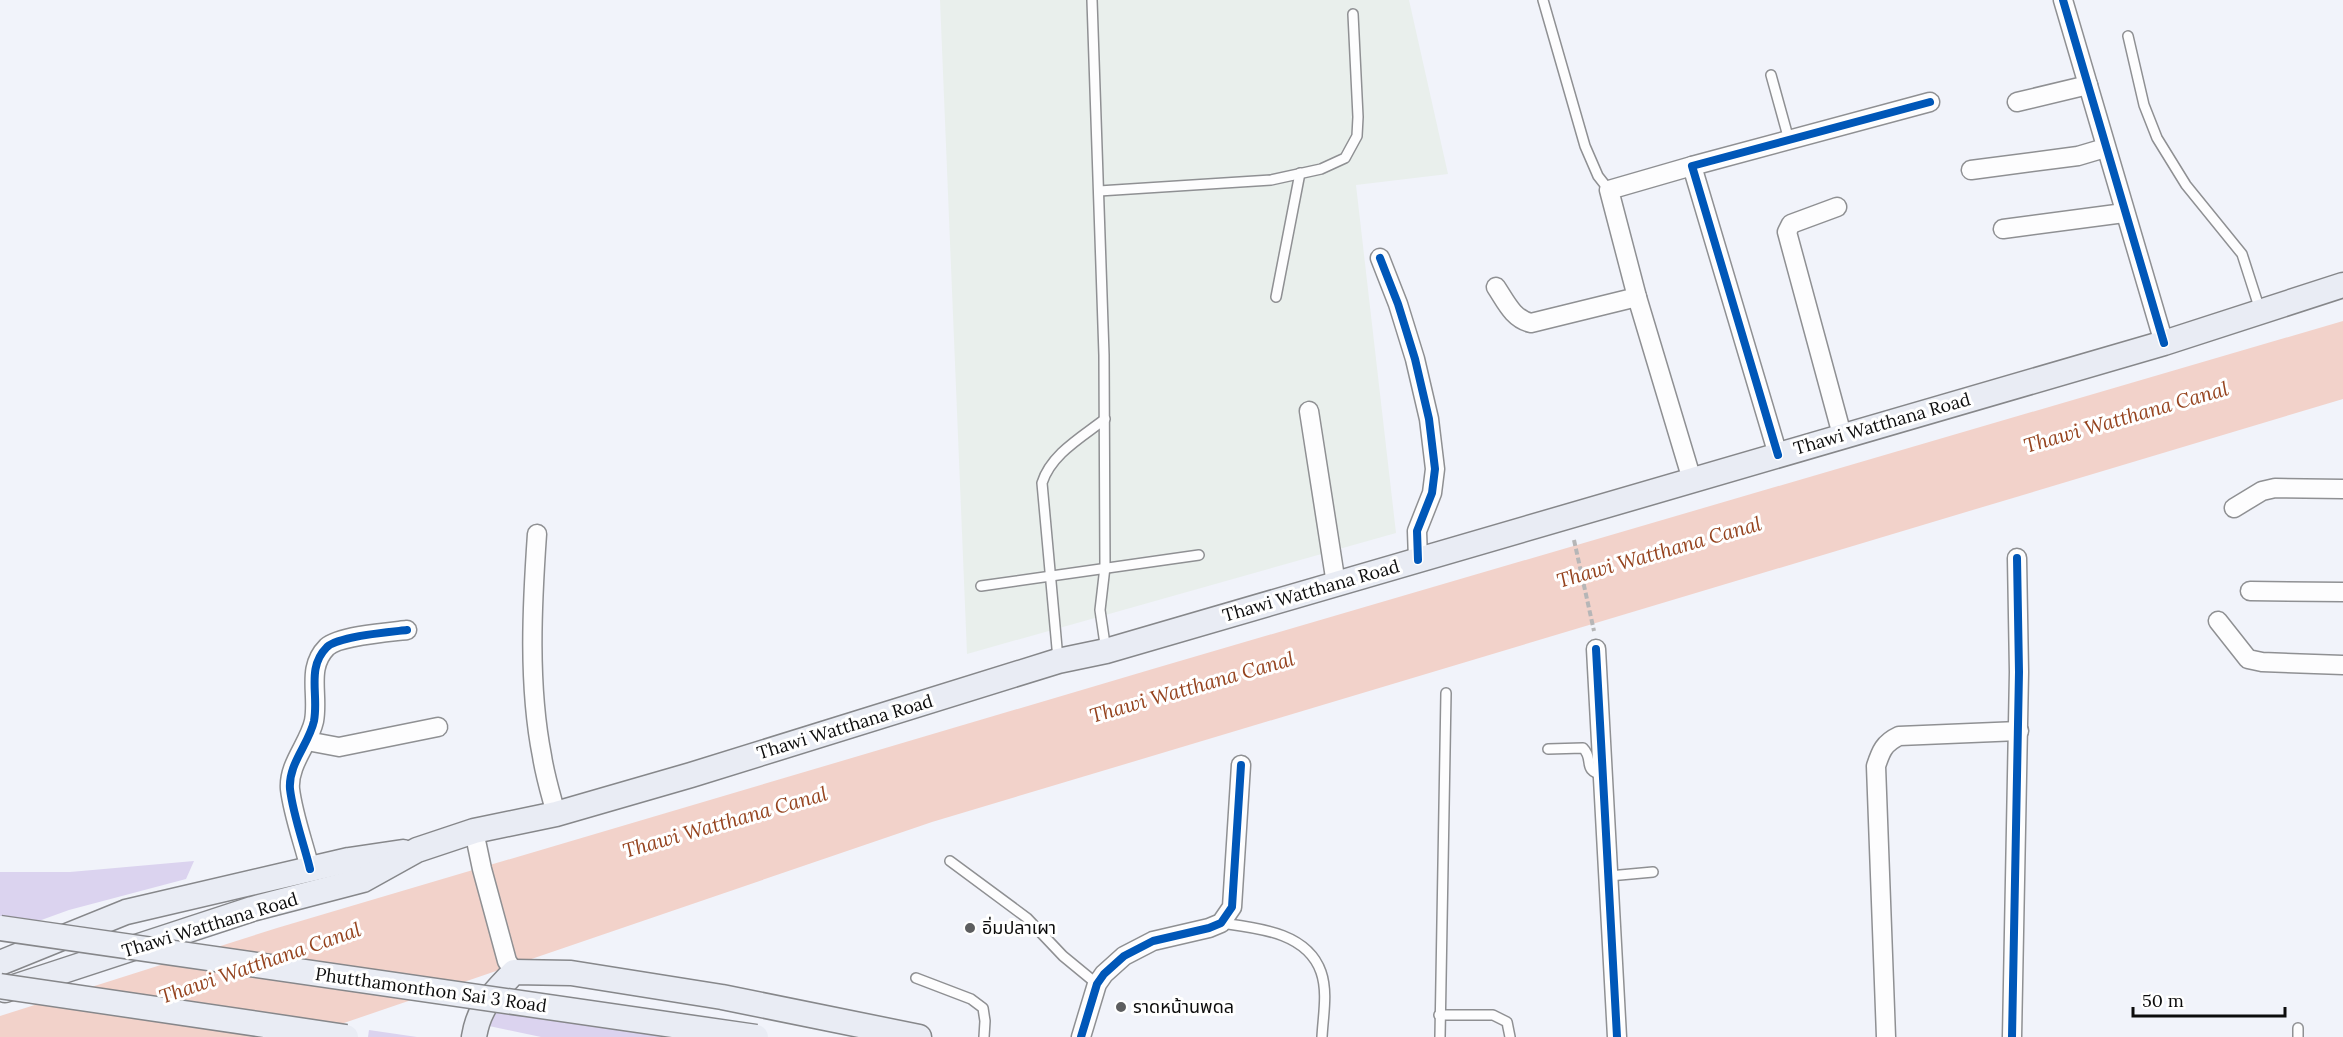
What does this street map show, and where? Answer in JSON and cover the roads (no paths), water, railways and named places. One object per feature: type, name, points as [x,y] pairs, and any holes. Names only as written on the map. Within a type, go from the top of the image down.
[{"type":"main road","name":"Thawi Watthana Road","points":[[0,963],[126,912],[349,860],[417,850],[474,831],[556,814],[1058,662],[1106,651],[2164,343],[2343,285]]},
{"type":"main road","name":"Thawi Watthana Road","points":[[0,991],[252,909],[363,880],[417,850]]},
{"type":"main road","name":"Phutthamonthon Sai 3 Road","points":[[0,928],[756,1037]]},
{"type":"main road","points":[[474,1037],[477,1018],[488,998],[511,967],[571,973],[722,997],[919,1037]]},
{"type":"main road","points":[[0,986],[346,1037]]},
{"type":"street","points":[[2062,0],[2164,343]]},
{"type":"street","points":[[2018,102],[2088,85]]},
{"type":"street","points":[[1692,480],[1637,297],[1609,190],[1930,102]]},
{"type":"street","points":[[1971,170],[2078,156],[2105,148]]},
{"type":"street","points":[[1692,166],[1778,455]]},
{"type":"street","points":[[1837,207],[1791,224],[1787,232],[1842,435]]},
{"type":"street","points":[[2003,229],[2124,213]]},
{"type":"street","points":[[1380,258],[1398,304],[1415,359],[1429,419],[1435,469],[1432,493],[1417,531],[1418,560]]},
{"type":"street","points":[[1496,287],[1514,314],[1531,323],[1637,297]]},
{"type":"street","points":[[1309,411],[1336,584]]},
{"type":"street","points":[[2234,508],[2262,491],[2275,488],[2343,489]]},
{"type":"street","points":[[537,534],[533,597],[536,708],[542,755],[556,814]]},
{"type":"street","points":[[2012,1037],[2019,731],[2017,558]]},
{"type":"street","points":[[2250,591],[2343,592]]},
{"type":"street","points":[[2218,621],[2248,659],[2262,662],[2343,665]]},
{"type":"street","points":[[310,869],[290,788],[295,762],[312,730],[315,714],[315,663],[329,645],[370,634],[407,630]]},
{"type":"street","points":[[1596,643],[1617,1037]]},
{"type":"street","points":[[306,741],[339,747],[438,728]]},
{"type":"street","points":[[1886,1037],[1876,766],[1881,752],[1886,742],[1899,736],[2019,731]]},
{"type":"street","points":[[1081,1037],[1097,984],[1104,974],[1124,956],[1153,941],[1209,928],[1221,922],[1232,907],[1241,765]]},
{"type":"street","points":[[474,831],[482,869],[511,967]]},
{"type":"lane","points":[[1092,0],[1105,419],[1105,567],[1100,610],[1106,651]]},
{"type":"lane","points":[[1543,0],[1585,146],[1598,176],[1609,190]]},
{"type":"lane","points":[[1098,191],[1271,180],[1322,168],[1345,158],[1357,136],[1353,14]]},
{"type":"lane","points":[[2128,36],[2144,105],[2157,138],[2193,194],[2242,254],[2260,312]]},
{"type":"lane","points":[[1771,75],[1789,140]]},
{"type":"lane","points":[[1276,297],[1300,173]]},
{"type":"lane","points":[[1058,662],[1042,483],[1046,471],[1056,458],[1105,419]]},
{"type":"lane","points":[[981,586],[1199,555]]},
{"type":"lane","points":[[1440,1037],[1446,693]]},
{"type":"lane","points":[[1548,749],[1583,748],[1587,752],[1589,768],[1593,773],[1603,775]]},
{"type":"lane","points":[[950,861],[1027,918],[1063,956],[1097,984]]},
{"type":"lane","points":[[1609,876],[1653,872]]},
{"type":"lane","points":[[1221,922],[1287,936],[1313,957],[1321,972],[1324,993],[1322,1037]]},
{"type":"lane","points":[[916,978],[971,999],[983,1008],[984,1037]]},
{"type":"lane","points":[[1439,1015],[1502,1018],[1507,1022],[1510,1037]]},
{"type":"water","name":"Thawi Watthana Canal","points":[[2343,321],[2343,399],[932,822],[303,1037],[0,1037],[0,1016],[277,928]]},
{"type":"place","name":"อิ่มปลาเผา","points":[[970,928]]},
{"type":"place","name":"ราดหน้านพดล","points":[[1121,1007]]}]
